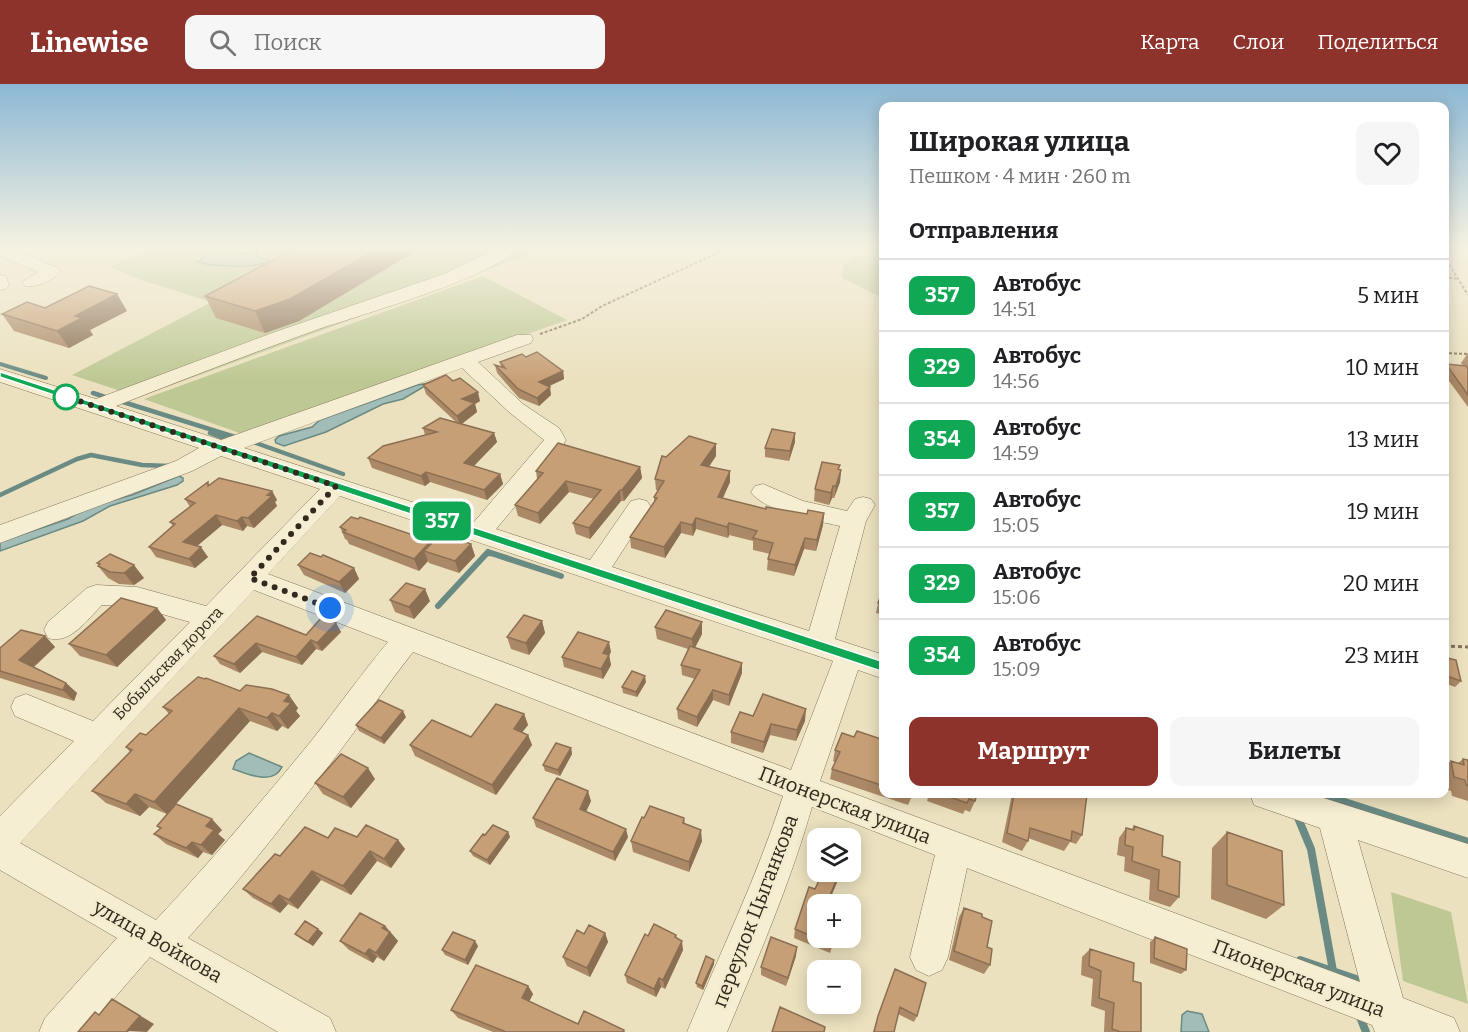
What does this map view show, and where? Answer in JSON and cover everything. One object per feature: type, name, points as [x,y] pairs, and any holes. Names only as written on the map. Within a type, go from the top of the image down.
[{"type":"street","points":[[95,407],[405,292]]},
{"type":"street","points":[[0,534],[184,466],[207,453],[524,339]]},
{"type":"street","points":[[466,361],[521,413],[551,433],[555,440],[549,451],[479,533]]},
{"type":"street","points":[[0,375],[879,665]]},
{"type":"street","name":"Бобыльская дорога","points":[[0,840],[336,486]]},
{"type":"street","points":[[763,492],[797,508],[858,513],[819,645]]},
{"type":"street","points":[[595,572],[639,507]]},
{"type":"street","name":"Пионерская улица","points":[[250,578],[954,847],[1390,1022],[1440,1032]]},
{"type":"street","points":[[58,630],[96,595],[137,597],[212,618]]},
{"type":"street","points":[[59,1032],[153,938],[207,890],[317,757],[366,689],[409,637]]},
{"type":"street","name":"переулок Цыганкова","points":[[707,1032],[747,940],[786,839],[812,754],[849,656]]},
{"type":"street","points":[[26,707],[98,736]]},
{"type":"street","points":[[1278,798],[1468,861]]},
{"type":"street","points":[[1334,816],[1390,1022]]},
{"type":"street","points":[[929,957],[954,847]]},
{"type":"street","name":"улица Войкова","points":[[0,851],[316,1032]]},
{"type":"path","points":[[524,339],[587,318],[597,313],[602,306],[632,292]]},
{"type":"path","points":[[1449,353],[1468,354]]},
{"type":"path","points":[[1449,646],[1468,647]]},
{"type":"green space","points":[[180,292],[225,292],[208,301]]},
{"type":"green space","points":[[230,292],[426,292],[139,397],[72,375]]},
{"type":"green space","points":[[438,292],[514,292],[567,320],[245,435],[144,399]]},
{"type":"green space","points":[[1391,892],[1451,912],[1468,1004],[1403,981]]},
{"type":"water","points":[[430,383],[403,399],[383,404],[326,432],[284,446],[276,443],[275,440],[279,436],[312,427],[320,420],[417,385]]},
{"type":"water","points":[[179,476],[183,478],[183,481],[177,485],[110,506],[83,521],[0,551],[0,542],[68,519],[86,508],[132,495]]},
{"type":"water","points":[[249,753],[282,767],[278,773],[266,777],[253,776],[233,769],[236,761]]},
{"type":"water","points":[[1187,1011],[1202,1014],[1209,1032],[1181,1032],[1182,1015]]},
{"type":"building","points":[[77,292],[117,294],[75,316],[82,318],[57,331],[2,314],[27,302],[45,308]]},
{"type":"building","points":[[212,292],[302,292],[290,299],[255,311],[205,296]]},
{"type":"building","points":[[537,352],[563,371],[539,382],[550,387],[537,398],[518,389],[495,365],[505,368],[500,362],[522,354],[526,357]]},
{"type":"building","points":[[1449,364],[1466,366],[1468,369],[1468,395],[1449,368]]},
{"type":"building","points":[[446,375],[453,381],[460,378],[478,392],[462,399],[474,403],[457,416],[423,385]]},
{"type":"building","points":[[440,418],[494,433],[464,463],[500,474],[484,490],[426,472],[421,476],[368,458],[383,446],[437,432],[423,428]]},
{"type":"building","points":[[772,429],[795,433],[790,451],[765,448]]},
{"type":"building","points":[[689,436],[716,444],[701,465],[730,471],[718,497],[766,509],[766,507],[807,514],[808,510],[824,513],[817,540],[805,538],[795,565],[768,559],[773,543],[753,538],[757,531],[729,523],[727,527],[696,518],[692,525],[681,522],[664,547],[630,537],[657,498],[654,497],[664,481],[655,479],[662,456],[666,457]]},
{"type":"building","points":[[558,443],[640,467],[589,528],[573,523],[601,490],[566,481],[538,513],[515,505],[543,473],[536,471]]},
{"type":"building","points":[[822,462],[840,465],[838,469],[841,470],[836,486],[833,486],[831,493],[815,489]]},
{"type":"building","points":[[219,478],[272,491],[267,495],[272,496],[248,518],[242,517],[237,521],[216,515],[183,542],[201,547],[189,559],[149,547],[175,524],[170,522],[195,503],[185,499],[208,482],[208,486]]},
{"type":"building","points":[[351,517],[358,519],[360,517],[431,541],[414,559],[343,532],[346,530],[340,527]]},
{"type":"building","points":[[441,534],[471,544],[455,561],[424,551]]},
{"type":"building","points":[[310,553],[321,557],[323,555],[354,568],[339,582],[298,565]]},
{"type":"building","points":[[110,554],[134,565],[124,573],[110,572],[98,566],[100,564],[97,563]]},
{"type":"building","points":[[406,583],[425,589],[409,607],[390,600]]},
{"type":"building","points":[[121,598],[157,608],[106,655],[69,644]]},
{"type":"building","points":[[666,610],[702,622],[692,639],[655,627]]},
{"type":"building","points":[[524,615],[542,621],[526,643],[507,637]]},
{"type":"building","points":[[257,616],[306,635],[322,617],[336,623],[317,643],[311,640],[296,657],[256,643],[234,664],[214,656]]},
{"type":"building","points":[[21,630],[45,636],[19,660],[66,683],[63,690],[0,671],[0,648]]},
{"type":"building","points":[[578,632],[609,642],[603,653],[609,655],[601,669],[562,657]]},
{"type":"building","points":[[690,646],[742,663],[729,695],[713,690],[697,717],[677,709],[700,670],[681,665]]},
{"type":"building","points":[[1449,658],[1456,660],[1461,681],[1449,677]]},
{"type":"building","points":[[632,671],[645,676],[636,692],[622,687]]},
{"type":"building","points":[[198,677],[240,691],[246,685],[272,689],[289,695],[284,701],[291,703],[279,716],[272,713],[267,718],[239,708],[154,802],[135,794],[126,804],[92,791],[132,750],[126,747],[140,733],[146,735],[172,711],[163,707]]},
{"type":"building","points":[[763,694],[806,709],[797,730],[771,724],[764,742],[731,732],[740,712],[753,716]]},
{"type":"building","points":[[379,700],[403,711],[381,738],[356,725]]},
{"type":"building","points":[[496,704],[524,714],[514,729],[528,735],[492,785],[410,745],[432,720],[471,737]]},
{"type":"building","points":[[857,731],[879,738],[879,784],[832,769],[840,752],[835,750],[842,733],[854,737]]},
{"type":"building","points":[[556,743],[571,748],[558,770],[543,765]]},
{"type":"building","points":[[341,754],[368,768],[343,797],[315,783]]},
{"type":"building","points":[[1463,759],[1468,760],[1468,786],[1465,780],[1454,777],[1451,761],[1464,765]]},
{"type":"building","points":[[557,778],[588,791],[580,809],[626,829],[613,852],[533,818]]},
{"type":"building","points":[[953,798],[976,798],[975,801],[969,799],[967,803]]},
{"type":"building","points":[[1013,798],[1087,798],[1082,835],[1072,831],[1071,841],[1030,828],[1028,841],[1007,833]]},
{"type":"building","points":[[176,804],[212,819],[206,826],[214,830],[201,845],[192,842],[186,848],[154,834],[161,828],[157,826]]},
{"type":"building","points":[[650,806],[684,818],[683,823],[701,830],[689,862],[631,841]]},
{"type":"building","points":[[366,825],[398,840],[384,859],[370,851],[343,886],[312,871],[289,900],[279,895],[271,904],[243,889],[275,854],[280,856],[305,827],[328,838],[335,828],[357,837]]},
{"type":"building","points":[[493,825],[508,832],[487,860],[470,851]]},
{"type":"building","points":[[1134,826],[1163,836],[1162,856],[1180,862],[1179,897],[1158,890],[1159,870],[1132,861],[1133,847],[1125,845],[1126,828],[1134,830]]},
{"type":"building","points":[[1227,832],[1282,851],[1284,905],[1227,885]]},
{"type":"building","points":[[818,882],[836,882],[830,894],[807,894],[807,934],[795,929],[809,887],[815,889]]},
{"type":"building","points":[[964,908],[982,914],[982,917],[992,921],[987,947],[992,949],[990,965],[954,951]]},
{"type":"building","points":[[360,913],[385,926],[382,928],[390,932],[376,953],[369,949],[365,954],[340,941]]},
{"type":"building","points":[[305,921],[318,929],[308,942],[295,934]]},
{"type":"building","points":[[654,924],[676,935],[675,937],[682,941],[663,980],[659,978],[654,989],[625,975],[645,934],[648,936]]},
{"type":"building","points":[[589,925],[605,933],[587,968],[563,957],[577,930],[584,934]]},
{"type":"building","points":[[453,932],[475,941],[465,960],[442,950]]},
{"type":"building","points":[[771,937],[797,947],[788,978],[761,967]]},
{"type":"building","points":[[1155,937],[1187,949],[1186,970],[1154,958]]},
{"type":"building","points":[[1090,949],[1134,963],[1133,981],[1141,983],[1141,1032],[1121,1032],[1112,1029],[1114,1003],[1099,998],[1101,971],[1089,966]]},
{"type":"building","points":[[706,956],[714,960],[702,986],[696,983]]},
{"type":"building","points":[[476,965],[528,986],[522,998],[578,1024],[584,1011],[624,1030],[623,1032],[506,1032],[451,1010]]},
{"type":"building","points":[[895,969],[926,983],[917,1016],[900,1007],[894,1032],[874,1032],[878,1016]]},
{"type":"building","points":[[112,999],[140,1016],[128,1032],[78,1032],[95,1012],[99,1015]]},
{"type":"building","points":[[780,1007],[825,1027],[824,1032],[772,1032]]},
{"type":"waterway","points":[[0,364],[46,378]]},
{"type":"waterway","points":[[93,393],[105,397]]},
{"type":"waterway","points":[[123,402],[235,437]]},
{"type":"waterway","points":[[210,433],[226,439]]},
{"type":"waterway","points":[[256,443],[343,474]]},
{"type":"waterway","points":[[0,495],[77,459],[91,455],[142,465],[169,466]]},
{"type":"waterway","points":[[486,554],[488,552],[561,576]]},
{"type":"waterway","points":[[438,606],[486,554]]},
{"type":"waterway","points":[[486,554],[493,554]]},
{"type":"waterway","points":[[1332,798],[1468,842]]},
{"type":"waterway","points":[[1298,818],[1311,849],[1333,971]]},
{"type":"waterway","points":[[1300,960],[1362,981]]},
{"type":"waterway","points":[[1360,1017],[1366,1032]]},
{"type":"bus line","name":"357","points":[[0,375],[879,665]]},
{"type":"route","points":[[66,397],[58,394],[336,486],[250,578],[330,608]]}]
